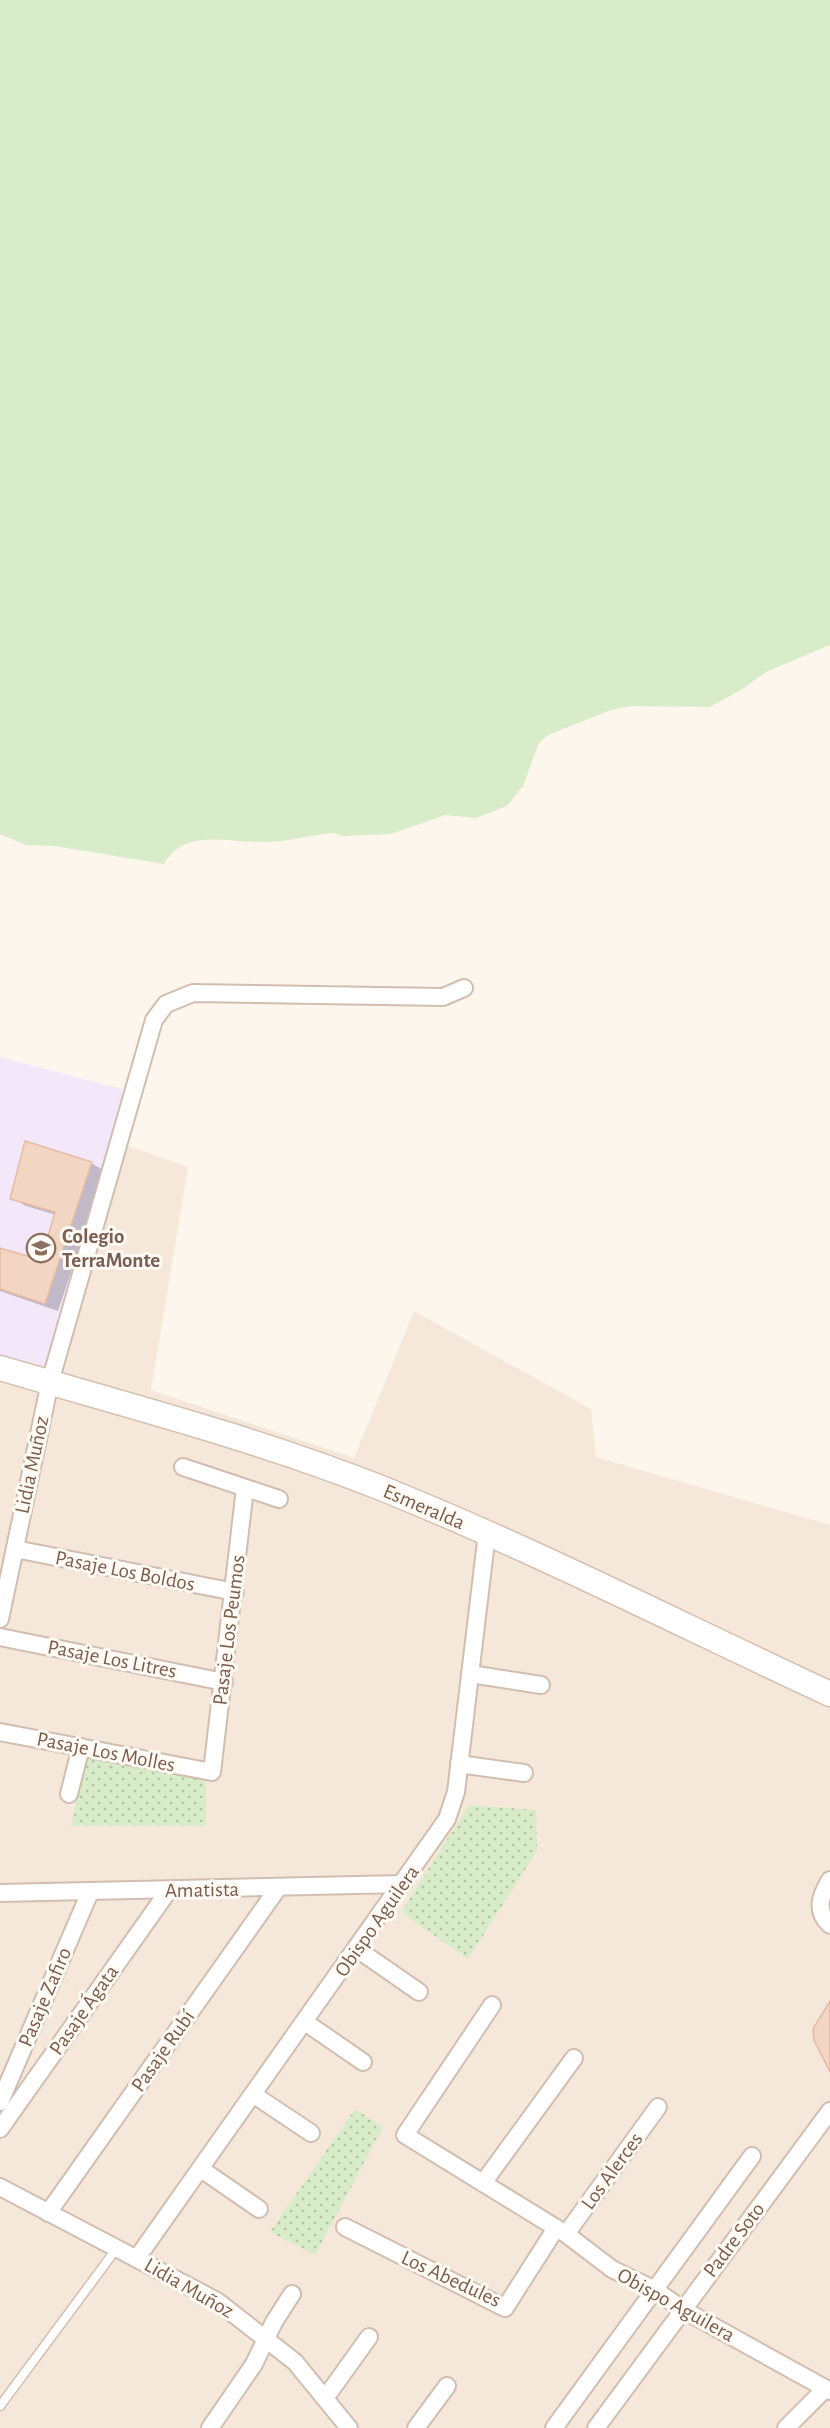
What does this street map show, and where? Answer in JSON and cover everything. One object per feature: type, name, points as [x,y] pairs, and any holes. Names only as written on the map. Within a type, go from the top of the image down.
[{"type":"street","name":"Lidia Muñoz","points":[[0,1618],[50,1382],[154,1020],[166,1004],[193,993],[443,997],[464,988]]},
{"type":"street","name":"Esmeralda","points":[[0,1368],[318,1465],[487,1533],[830,1694]]},
{"type":"street","points":[[183,1467],[279,1499]]},
{"type":"street","name":"Pasaje Los Peumos","points":[[212,1772],[235,1592],[245,1488]]},
{"type":"street","name":"Obispo Aguilera","points":[[137,2258],[404,1884],[447,1819],[456,1792],[487,1533]]},
{"type":"street","name":"Pasaje Los Boldos","points":[[15,1549],[235,1592]]},
{"type":"street","name":"Pasaje Los Litres","points":[[0,1637],[224,1682]]},
{"type":"street","points":[[470,1674],[541,1685]]},
{"type":"street","name":"Pasaje Los Molles","points":[[0,1732],[212,1772]]},
{"type":"street","points":[[69,1794],[81,1747]]},
{"type":"street","points":[[459,1764],[524,1773]]},
{"type":"street","points":[[830,1880],[822,1893],[820,1905],[823,1917],[830,1925]]},
{"type":"street","name":"Amatista","points":[[0,1893],[404,1884]]},
{"type":"street","name":"Pasaje Rubí","points":[[48,2213],[278,1888]]},
{"type":"street","name":"Pasaje Ágata","points":[[0,2129],[169,1890]]},
{"type":"street","name":"Pasaje Zafiro","points":[[0,2102],[90,1892]]},
{"type":"street","points":[[357,1949],[419,1992]]},
{"type":"street","name":"Obispo Aguilera","points":[[492,2005],[405,2135],[561,2231],[612,2269],[655,2290],[682,2309],[828,2390]]},
{"type":"street","points":[[305,2022],[363,2062]]},
{"type":"street","points":[[483,2183],[574,2058]]},
{"type":"street","points":[[254,2095],[311,2133]]},
{"type":"street","name":"Los Alerces","points":[[561,2231],[658,2107]]},
{"type":"street","name":"Padre Soto","points":[[596,2428],[830,2111]]},
{"type":"street","name":"Padre Soto","points":[[554,2428],[752,2156]]},
{"type":"street","points":[[201,2169],[258,2209]]},
{"type":"street","name":"Lidia Muñoz","points":[[0,2187],[217,2301],[295,2362],[326,2397],[339,2424]]},
{"type":"street","name":"Los Abedules","points":[[345,2227],[505,2308],[561,2231]]},
{"type":"street","points":[[210,2428],[254,2364],[266,2338],[292,2294]]},
{"type":"street","points":[[326,2397],[369,2337]]},
{"type":"street","points":[[416,2428],[447,2386]]},
{"type":"street","points":[[786,2428],[828,2390]]},
{"type":"lane","points":[[0,2406],[117,2248]]},
{"type":"shaded area","name":"Colegio TerraMonte","points":[[0,1057],[125,1090],[49,1371],[0,1357]]},
{"type":"shaded area","points":[[112,1140],[188,1167],[151,1390],[354,1458],[414,1311],[591,1409],[596,1457],[830,1525],[830,2428],[0,2428],[0,1341]]},
{"type":"green space","points":[[0,0],[830,0],[830,645],[766,672],[744,688],[710,707],[631,706],[611,710],[548,735],[539,743],[523,786],[507,806],[476,818],[445,815],[391,834],[343,836],[333,833],[272,842],[195,841],[173,852],[164,864],[55,846],[26,845],[0,834]]},
{"type":"green space","points":[[87,1754],[206,1777],[206,1826],[71,1826]]},
{"type":"green space","points":[[469,1805],[536,1810],[537,1851],[468,1959],[401,1912]]},
{"type":"green space","points":[[355,2109],[383,2127],[315,2255],[270,2232]]},
{"type":"building","points":[[25,1141],[92,1162],[45,1304],[0,1289],[0,1248],[41,1260],[55,1212],[10,1199]]},
{"type":"building","points":[[830,2001],[830,2072],[814,2040],[813,2029]]},
{"type":"place","name":"Colegio TerraMonte","points":[[41,1248]]}]
